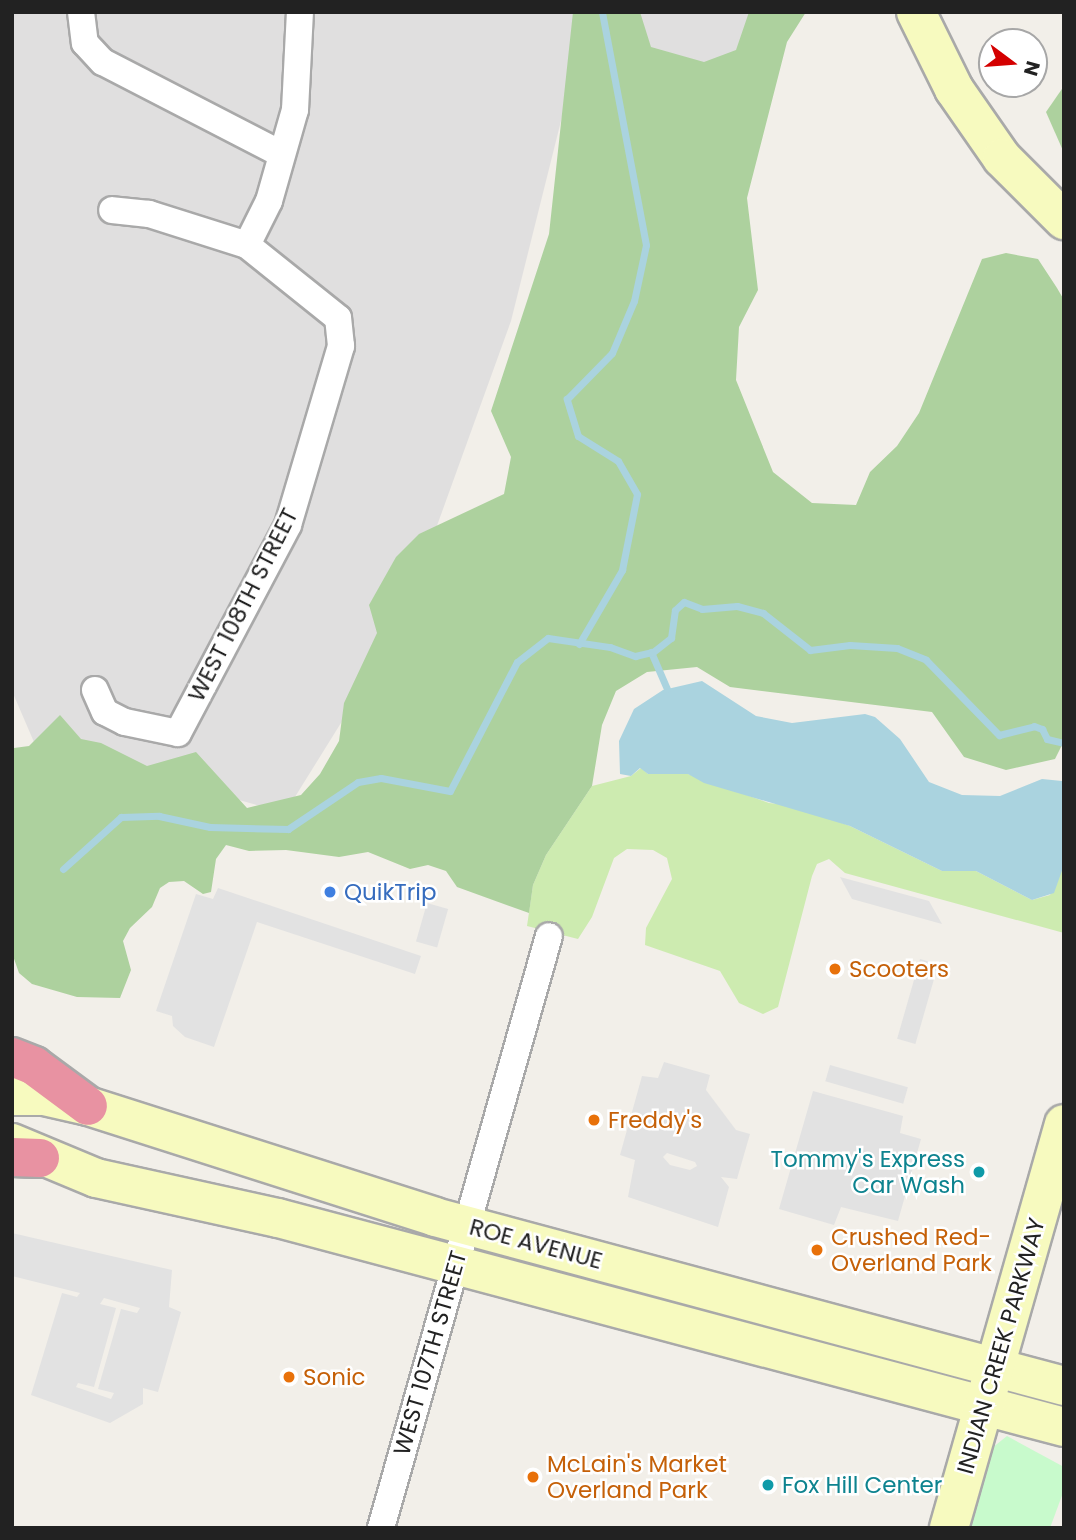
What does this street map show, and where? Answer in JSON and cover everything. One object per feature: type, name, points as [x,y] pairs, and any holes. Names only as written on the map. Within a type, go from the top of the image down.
[{"type":"highway","points":[[12,1057],[34,1066],[88,1106]]},
{"type":"main road","points":[[916,12],[954,89],[1002,158],[1064,220]]},
{"type":"main road","name":"ROE AVENUE","points":[[12,1096],[44,1096],[88,1106],[301,1178],[1064,1386]]},
{"type":"main road","name":"INDIAN CREEK PARKWAY","points":[[950,1528],[1064,1124]]},
{"type":"main road","name":"ROE AVENUE","points":[[22,1153],[96,1178],[278,1218],[454,1267],[1064,1427]]},
{"type":"street","points":[[81,12],[85,43],[103,62],[281,155]]},
{"type":"street","points":[[112,209],[149,214],[247,245],[269,201],[295,110],[300,12]]},
{"type":"street","name":"WEST 108TH STREET","points":[[95,690],[105,712],[125,722],[178,733],[288,525],[341,346],[338,318],[247,245]]},
{"type":"street","name":"WEST 107TH STREET","points":[[381,1528],[550,936]]},
{"type":"shaded area","points":[[12,12],[771,12],[751,83],[581,41],[511,321],[400,628],[285,813],[182,784],[65,814],[12,691]]},
{"type":"shaded area","points":[[840,877],[929,901],[942,924],[852,899]]},
{"type":"shaded area","points":[[218,888],[421,956],[415,974],[257,922],[214,1047],[185,1037],[173,1026],[172,1016],[156,1011],[196,894],[213,899]]},
{"type":"shaded area","points":[[427,903],[448,909],[437,948],[416,941]]},
{"type":"shaded area","points":[[920,959],[938,964],[915,1044],[897,1039]]},
{"type":"shaded area","points":[[664,1062],[710,1075],[706,1090],[736,1130],[750,1134],[737,1179],[721,1177],[729,1187],[718,1227],[628,1197],[635,1160],[620,1155],[642,1076],[658,1078]],"holes":[[[667,1153],[695,1162],[697,1166],[690,1170],[670,1165],[663,1157]]]},
{"type":"shaded area","points":[[830,1065],[908,1087],[903,1104],[825,1081]]},
{"type":"shaded area","points":[[813,1091],[903,1116],[900,1133],[921,1139],[898,1221],[841,1207],[834,1225],[779,1209]]},
{"type":"shaded area","points":[[12,1233],[172,1270],[169,1307],[181,1312],[158,1392],[143,1388],[143,1404],[110,1423],[31,1395],[62,1293],[77,1297],[80,1293],[12,1276]],"holes":[[[104,1298],[140,1308],[137,1313],[121,1309],[98,1389],[114,1393],[111,1399],[76,1387],[78,1383],[94,1387],[116,1308],[100,1304]]]},
{"type":"green space","points":[[573,12],[640,12],[651,47],[704,62],[736,50],[749,12],[806,12],[787,42],[747,198],[758,290],[739,327],[736,380],[773,472],[812,503],[856,505],[870,472],[897,446],[919,413],[982,259],[1006,253],[1038,259],[1057,288],[1064,300],[1064,741],[1055,759],[1006,770],[964,757],[932,712],[730,687],[697,667],[647,672],[616,691],[602,725],[592,786],[546,855],[533,885],[529,913],[457,887],[446,871],[428,865],[410,869],[368,852],[339,857],[286,850],[249,851],[226,845],[216,859],[211,892],[203,894],[184,881],[169,882],[160,888],[152,907],[130,928],[123,941],[131,970],[120,998],[77,997],[32,984],[19,973],[12,953],[14,748],[29,746],[60,715],[81,739],[101,743],[147,766],[196,752],[247,808],[301,795],[320,774],[339,741],[344,703],[377,633],[369,605],[396,557],[419,534],[504,494],[511,457],[491,411],[549,234]]},
{"type":"green space","points":[[1064,86],[1064,153],[1046,112]]},
{"type":"green space","points":[[641,768],[648,774],[688,774],[769,803],[796,806],[850,826],[942,871],[976,871],[1032,900],[1050,895],[1064,865],[1064,933],[845,873],[829,859],[817,864],[812,876],[778,1007],[763,1014],[739,1003],[720,971],[645,945],[646,928],[672,879],[667,858],[653,850],[627,849],[614,858],[592,917],[578,939],[527,926],[533,885],[546,855],[592,786],[631,776]]},
{"type":"green space","points":[[1007,1436],[1064,1467],[1064,1490],[1050,1528],[967,1528],[987,1452]]},
{"type":"water","points":[[702,681],[756,716],[792,723],[865,714],[875,717],[900,739],[929,782],[962,795],[1000,796],[1042,779],[1062,781],[1064,865],[1054,893],[1032,900],[976,871],[942,871],[850,826],[704,783],[688,774],[648,774],[640,768],[631,776],[620,774],[619,741],[634,709],[663,690]]},
{"type":"waterway","points":[[579,644],[622,570],[637,494],[618,461],[578,436],[567,399],[612,353],[634,301],[646,245],[602,12]]},
{"type":"waterway","points":[[63,869],[121,817],[159,816],[210,827],[288,829],[358,782],[381,778],[450,791],[517,662],[548,638],[610,647],[635,656],[653,652],[671,638],[675,610],[684,602],[702,609],[737,606],[763,613],[810,650],[850,645],[897,648],[926,660],[999,735],[1034,726],[1042,729],[1047,739],[1064,743]]},
{"type":"waterway","points":[[651,652],[667,689]]},
{"type":"place","name":"QuikTrip","points":[[330,892]]},
{"type":"place","name":"Scooters","points":[[835,969]]},
{"type":"place","name":"Freddy's","points":[[594,1120]]},
{"type":"place","name":"Tommy's Express Car Wash","points":[[979,1172]]},
{"type":"place","name":"Crushed Red- Overland Park","points":[[817,1250]]},
{"type":"place","name":"Sonic","points":[[289,1377]]},
{"type":"place","name":"McLain's Market Overland Park","points":[[533,1477]]},
{"type":"place","name":"Fox Hill Center","points":[[768,1485]]}]
